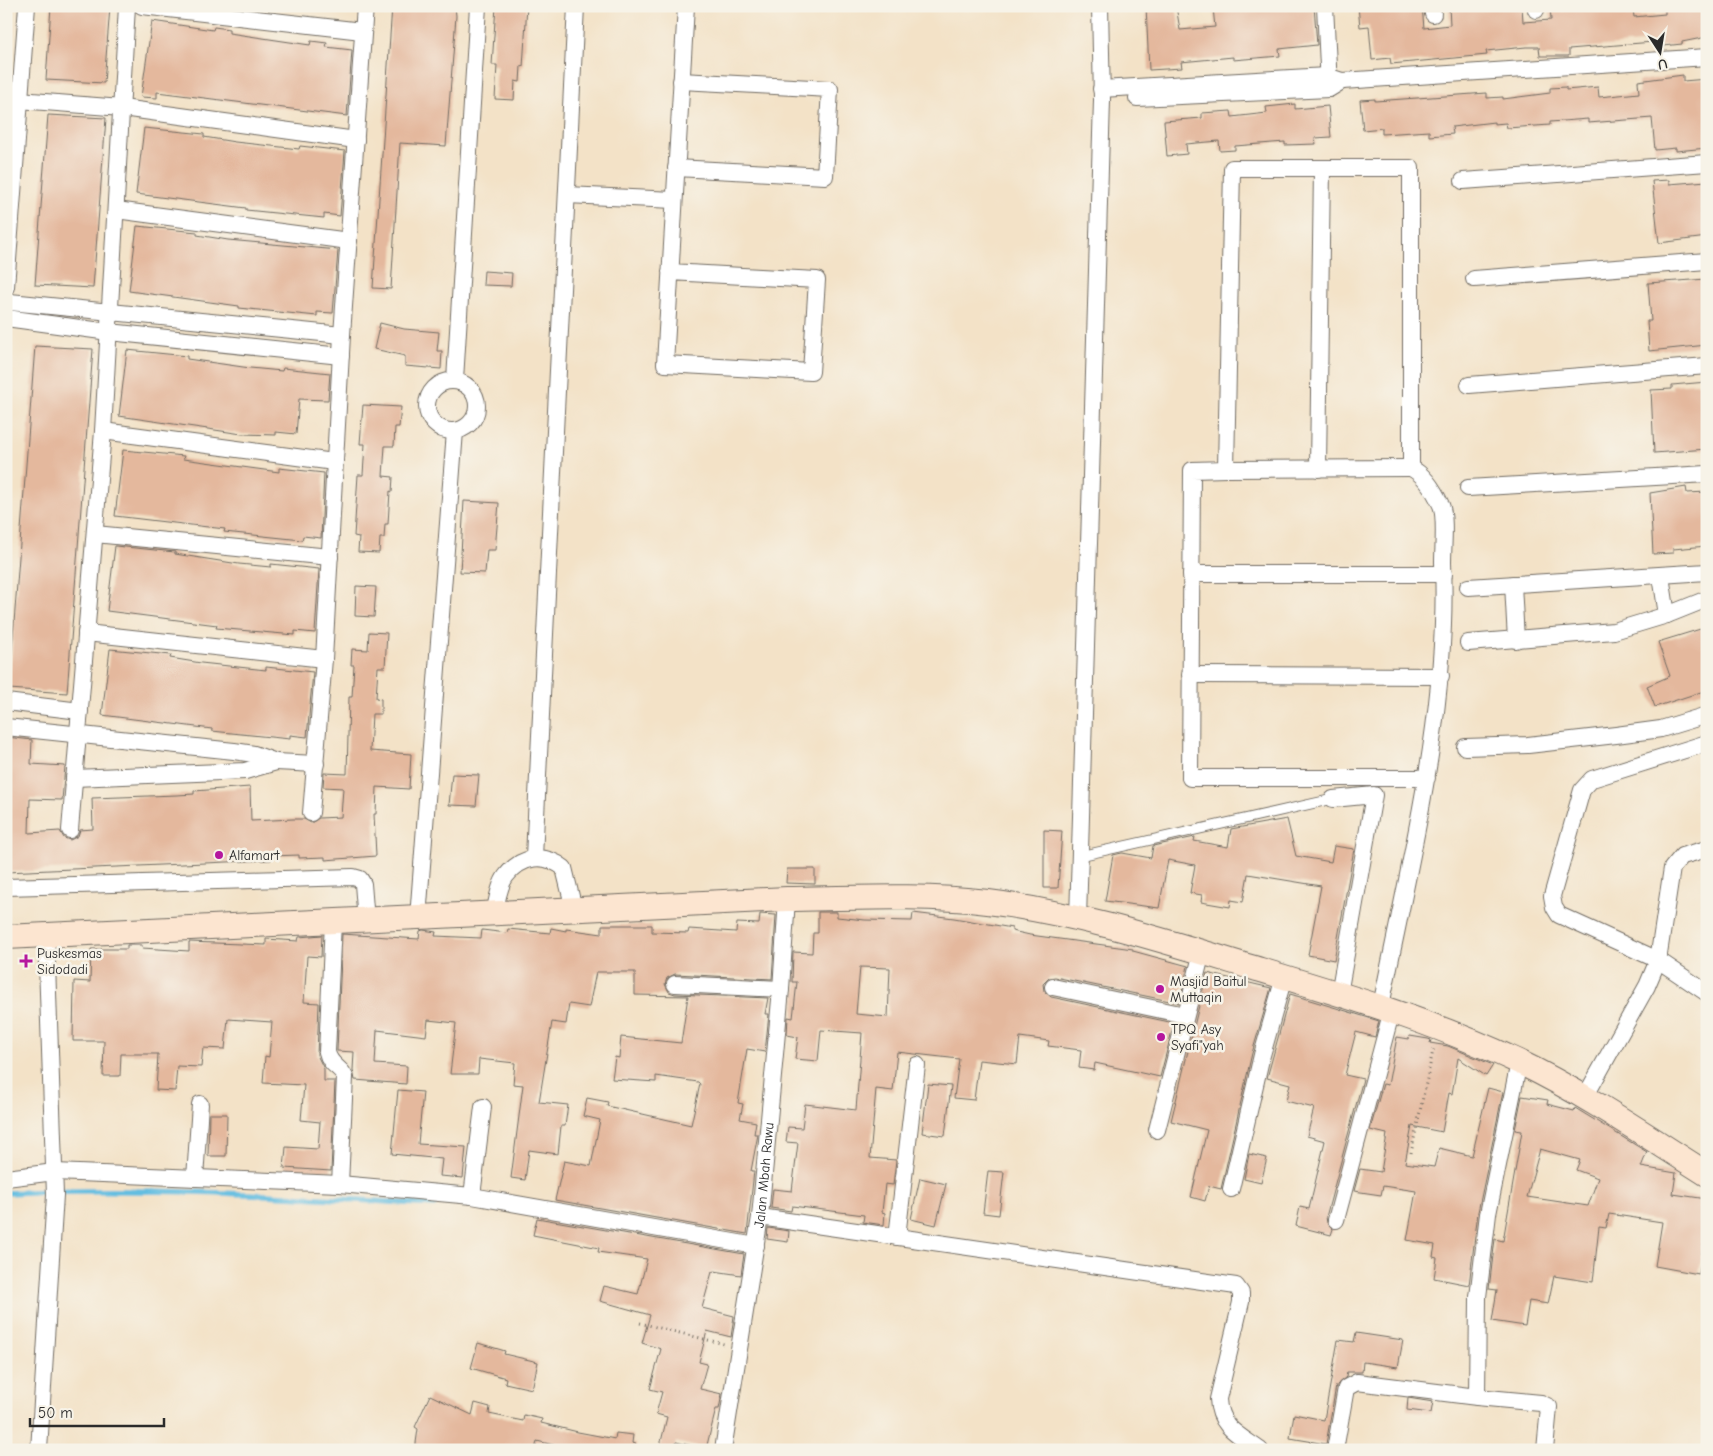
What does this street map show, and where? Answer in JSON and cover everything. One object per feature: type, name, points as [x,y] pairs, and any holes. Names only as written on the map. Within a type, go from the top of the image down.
[{"type":"street","points":[[7,305],[14,99],[27,6]]},
{"type":"street","points":[[70,830],[103,431],[127,6]]},
{"type":"street","points":[[142,6],[362,31]]},
{"type":"street","points":[[311,813],[324,659],[334,462],[365,6]]},
{"type":"street","points":[[455,380],[478,6]]},
{"type":"street","points":[[534,857],[576,6]]},
{"type":"street","points":[[670,272],[817,280],[812,372],[665,364],[670,272],[674,200],[686,6]]},
{"type":"street","points":[[1078,919],[1101,94],[1100,6]]},
{"type":"street","points":[[1325,6],[1333,82]]},
{"type":"street","points":[[1101,94],[1333,82],[1707,57]]},
{"type":"street","points":[[676,168],[825,176],[830,89],[681,81]]},
{"type":"street","points":[[14,99],[122,108],[356,140]]},
{"type":"street","points":[[1463,181],[1707,163]]},
{"type":"street","points":[[1226,470],[1232,168],[1411,168],[1411,468]]},
{"type":"street","points":[[1318,469],[1322,168]]},
{"type":"street","points":[[567,195],[674,200]]},
{"type":"street","points":[[116,210],[349,241]]},
{"type":"street","points":[[1474,279],[1707,262]]},
{"type":"street","points":[[7,305],[110,312],[342,335]]},
{"type":"street","points":[[7,305],[108,332],[341,356]]},
{"type":"street","points":[[198,342],[200,322]]},
{"type":"street","points":[[1469,385],[1707,366]]},
{"type":"street","points":[[455,380],[465,384],[473,391],[477,401],[477,411],[473,421],[465,428],[455,431],[442,430],[432,423],[427,412],[427,400],[432,389],[443,382],[455,380]]},
{"type":"street","points":[[103,431],[334,462]]},
{"type":"street","points":[[418,918],[455,431]]},
{"type":"street","points":[[1336,1220],[1386,1008],[1427,778],[1441,676],[1444,574],[1442,507],[1422,474],[1411,468],[1192,470],[1190,778],[1427,778]]},
{"type":"street","points":[[1468,488],[1707,474]]},
{"type":"street","points":[[95,534],[330,558]]},
{"type":"street","points":[[1468,587],[1707,572]]},
{"type":"street","points":[[1191,574],[1444,574]]},
{"type":"street","points":[[1661,576],[1668,616]]},
{"type":"street","points":[[1513,584],[1516,640]]},
{"type":"street","points":[[1468,642],[1516,640],[1614,631],[1668,616],[1707,599]]},
{"type":"street","points":[[86,633],[324,659]]},
{"type":"street","points":[[1190,675],[1441,676]]},
{"type":"street","points":[[6,702],[80,711]]},
{"type":"street","points":[[1465,747],[1528,745],[1616,735],[1661,729],[1707,715]]},
{"type":"street","points":[[6,727],[254,754],[276,762],[316,764]]},
{"type":"street","points":[[1707,742],[1592,779],[1586,784],[1582,790],[1552,896],[1554,907],[1560,915],[1658,960],[1707,993]]},
{"type":"street","points":[[74,778],[245,772],[276,762]]},
{"type":"street","points":[[1334,799],[1374,795],[1340,994]]},
{"type":"street","points":[[1590,1088],[1647,986],[1658,960],[1672,868],[1682,856],[1707,849]]},
{"type":"street","points":[[494,913],[505,876],[517,865],[534,857],[546,858],[564,868],[574,909]]},
{"type":"street","points":[[6,886],[353,877],[360,879],[363,884],[366,921]]},
{"type":"street","points":[[6,937],[366,921],[787,899],[914,896],[989,902],[1078,919],[1202,952],[1439,1026],[1519,1062],[1590,1088],[1707,1174]]},
{"type":"street","name":"Jalan Mbah Rawu","points":[[723,1450],[760,1217],[781,989],[787,899]]},
{"type":"street","points":[[334,922],[328,1052],[331,1064],[343,1072],[345,1078],[340,1184]]},
{"type":"street","points":[[39,1450],[55,1182],[46,935]]},
{"type":"street","points":[[1157,1130],[1202,952]]},
{"type":"street","points":[[1231,1189],[1262,1055],[1284,977]]},
{"type":"street","points":[[675,984],[781,989]]},
{"type":"street","points":[[1053,987],[1185,1015]]},
{"type":"street","points":[[1477,1397],[1478,1296],[1488,1214],[1519,1062]]},
{"type":"street","points":[[897,1232],[917,1065]]},
{"type":"street","points":[[195,1178],[200,1104]]},
{"type":"street","points":[[472,1196],[483,1107]]},
{"type":"street","points":[[6,1178],[55,1182],[195,1178],[340,1184],[472,1196],[756,1246]]},
{"type":"street","points":[[760,1217],[897,1232],[1236,1286],[1242,1294],[1241,1302],[1218,1399],[1218,1411],[1222,1421],[1260,1450]]},
{"type":"street","points":[[1336,1450],[1346,1388],[1357,1382],[1544,1404],[1550,1410],[1545,1450]]},
{"type":"lane","points":[[1080,856],[1334,799]]},
{"type":"path","points":[[1411,1153],[1439,1026]]},
{"type":"path","points":[[640,1323],[740,1348]]},
{"type":"building","points":[[51,6],[110,7],[104,83],[46,80]]},
{"type":"building","points":[[392,6],[455,6],[456,16],[446,146],[400,143],[391,289],[373,288]]},
{"type":"building","points":[[496,6],[527,6],[523,67],[521,66],[520,82],[515,81],[514,100],[495,99],[497,65],[492,65]]},
{"type":"building","points":[[1146,6],[1176,6],[1180,30],[1215,27],[1213,8],[1314,6],[1317,45],[1279,49],[1280,56],[1233,60],[1233,57],[1181,62],[1182,68],[1149,70]]},
{"type":"building","points":[[1358,6],[1422,6],[1424,28],[1450,25],[1449,6],[1522,6],[1523,22],[1551,20],[1550,6],[1614,7],[1615,10],[1633,9],[1634,17],[1665,14],[1665,8],[1707,6],[1707,37],[1682,42],[1682,44],[1654,47],[1653,42],[1569,49],[1569,56],[1540,56],[1539,47],[1526,47],[1486,51],[1487,55],[1391,64],[1390,58],[1372,60],[1369,26],[1360,27]]},
{"type":"building","points":[[152,21],[213,30],[214,27],[229,29],[229,33],[310,45],[311,41],[327,43],[326,47],[352,50],[347,116],[157,92],[157,98],[141,97]]},
{"type":"building","points":[[1683,75],[1683,81],[1707,79],[1707,148],[1676,151],[1676,148],[1655,150],[1652,118],[1588,123],[1588,119],[1550,122],[1550,125],[1507,128],[1506,123],[1494,124],[1494,122],[1452,127],[1453,134],[1429,136],[1429,131],[1382,134],[1382,128],[1363,130],[1360,100],[1375,99],[1375,101],[1487,93],[1487,98],[1503,97],[1503,99],[1550,93],[1550,88],[1566,87],[1566,90],[1598,87],[1599,97],[1639,93],[1638,81]]},
{"type":"building","points":[[1295,104],[1295,109],[1328,106],[1331,137],[1315,138],[1316,144],[1285,145],[1285,142],[1235,146],[1235,150],[1220,151],[1219,141],[1186,144],[1187,154],[1167,156],[1164,121],[1202,118],[1202,113],[1231,111],[1232,117],[1267,113],[1266,107]]},
{"type":"building","points":[[48,115],[106,118],[93,288],[35,285]]},
{"type":"building","points":[[144,128],[204,134],[204,137],[235,142],[299,149],[300,146],[345,151],[340,216],[324,214],[324,218],[246,210],[246,208],[136,194]]},
{"type":"building","points":[[1669,180],[1669,184],[1707,181],[1707,237],[1659,243],[1652,181]]},
{"type":"building","points":[[137,226],[197,232],[197,235],[228,240],[338,250],[333,313],[317,312],[317,316],[239,308],[239,306],[129,291]]},
{"type":"building","points":[[484,271],[512,273],[511,286],[483,285]]},
{"type":"building","points":[[1707,279],[1707,345],[1649,351],[1647,321],[1651,321],[1648,283]]},
{"type":"building","points":[[380,323],[404,329],[439,332],[437,351],[442,351],[441,369],[405,366],[405,356],[374,349]]},
{"type":"building","points":[[35,346],[93,349],[67,693],[9,689]]},
{"type":"building","points":[[127,350],[187,356],[187,359],[250,368],[282,371],[283,368],[330,373],[328,400],[299,399],[296,434],[276,432],[276,435],[242,434],[119,416]]},
{"type":"building","points":[[1707,382],[1707,449],[1654,453],[1651,390],[1672,389],[1672,385]]},
{"type":"building","points":[[363,405],[401,407],[399,427],[395,427],[394,446],[385,446],[383,476],[393,477],[392,492],[390,491],[388,524],[385,524],[384,538],[380,538],[379,553],[358,552],[359,537],[354,536],[358,475],[363,475],[365,444],[360,444]]},
{"type":"building","points":[[123,450],[184,456],[183,459],[279,472],[279,468],[324,473],[321,538],[303,536],[302,540],[224,532],[225,529],[115,516]]},
{"type":"building","points":[[1686,487],[1687,493],[1707,492],[1707,546],[1673,549],[1673,553],[1653,554],[1650,493]]},
{"type":"building","points":[[464,501],[499,503],[495,550],[487,550],[485,573],[460,572]]},
{"type":"building","points":[[115,546],[175,552],[175,554],[239,564],[271,567],[271,564],[319,569],[315,633],[295,631],[295,635],[216,628],[217,625],[107,611]]},
{"type":"building","points":[[356,586],[376,587],[374,617],[355,616]]},
{"type":"building","points":[[1707,627],[1707,690],[1655,707],[1647,686],[1670,676],[1658,642]]},
{"type":"building","points":[[369,632],[387,633],[385,667],[378,667],[376,698],[381,699],[381,714],[372,714],[370,751],[411,754],[409,789],[377,787],[376,814],[374,814],[376,856],[325,860],[325,857],[299,858],[299,855],[271,856],[271,860],[6,872],[6,737],[32,740],[31,764],[65,766],[62,800],[30,799],[29,833],[60,831],[64,838],[70,840],[78,836],[80,830],[93,829],[92,798],[194,794],[194,791],[250,787],[251,821],[304,819],[311,823],[319,818],[341,817],[343,788],[323,787],[324,773],[347,774],[349,697],[352,697],[354,665],[351,665],[352,649],[368,650]]},
{"type":"building","points":[[110,649],[171,655],[170,658],[201,663],[266,670],[266,667],[313,672],[307,737],[290,735],[290,739],[212,731],[212,729],[102,715]]},
{"type":"building","points":[[452,774],[479,775],[476,806],[449,805]]},
{"type":"building","points":[[1287,819],[1296,856],[1331,862],[1334,846],[1354,849],[1334,960],[1308,955],[1321,886],[1248,874],[1243,902],[1231,900],[1230,907],[1201,902],[1202,895],[1190,893],[1195,865],[1168,860],[1159,908],[1105,901],[1113,855],[1122,853],[1151,858],[1153,846],[1195,837],[1194,841],[1228,847],[1231,829]]},
{"type":"building","points":[[1044,830],[1062,831],[1058,888],[1044,888]]},
{"type":"building","points":[[787,869],[815,869],[815,884],[786,883]]},
{"type":"building","points":[[818,912],[837,912],[837,917],[865,920],[912,921],[913,913],[1012,928],[1012,931],[1030,935],[1133,949],[1133,951],[1188,966],[1179,1003],[1055,977],[1049,978],[1043,984],[1044,991],[1051,997],[1174,1023],[1160,1077],[1095,1063],[1094,1070],[1079,1068],[1081,1050],[1048,1046],[1049,1041],[1020,1037],[1017,1064],[979,1060],[974,1100],[954,1098],[959,1059],[897,1052],[893,1091],[876,1089],[870,1158],[896,1160],[893,1185],[885,1184],[882,1212],[885,1213],[884,1225],[863,1222],[864,1215],[792,1206],[791,1211],[771,1208],[773,1189],[792,1191],[798,1143],[786,1142],[788,1127],[802,1128],[805,1104],[856,1110],[862,1033],[821,1030],[818,1061],[795,1059],[798,1037],[787,1035],[788,1017],[793,1018],[797,982],[792,982],[793,952],[812,953],[813,933],[818,933]],"holes":[[[860,967],[890,968],[888,1017],[856,1014]]]},
{"type":"building","points":[[760,914],[776,915],[772,979],[675,974],[667,978],[665,984],[669,992],[675,994],[768,998],[765,1014],[769,1014],[765,1052],[747,1049],[738,1103],[743,1104],[740,1119],[756,1122],[754,1134],[758,1134],[751,1171],[754,1171],[747,1234],[555,1200],[564,1161],[591,1166],[600,1120],[583,1116],[587,1098],[608,1102],[607,1106],[691,1125],[700,1084],[698,1082],[656,1076],[656,1082],[612,1079],[615,1057],[619,1058],[621,1037],[681,1043],[688,996],[635,995],[635,972],[596,972],[589,1007],[569,1004],[566,1024],[552,1022],[539,1102],[568,1105],[565,1126],[561,1126],[558,1154],[529,1150],[525,1180],[511,1178],[523,1085],[513,1084],[515,1063],[479,1059],[478,1074],[450,1074],[456,1023],[428,1020],[426,1036],[377,1030],[375,1064],[407,1066],[406,1084],[355,1080],[353,1070],[354,1052],[337,1051],[342,934],[419,939],[420,931],[423,930],[436,932],[435,936],[481,938],[482,930],[507,933],[508,929],[550,933],[551,928],[602,934],[602,925],[652,925],[652,932],[688,933],[689,929],[736,932],[737,923],[759,924]]},
{"type":"building","points":[[322,935],[321,957],[307,956],[304,1002],[319,1003],[317,1055],[324,1069],[324,1081],[335,1081],[331,1171],[284,1168],[286,1147],[318,1149],[320,1122],[301,1120],[304,1085],[263,1083],[265,1056],[269,1057],[272,1022],[228,1019],[225,1049],[203,1048],[201,1067],[177,1066],[175,1091],[156,1090],[158,1054],[121,1054],[120,1076],[103,1076],[104,1041],[73,1041],[74,981],[90,982],[91,949],[127,949],[127,945],[142,945],[142,948],[189,951],[189,942],[266,945],[266,939],[298,941],[299,937]]},
{"type":"building","points":[[1207,973],[1271,988],[1252,1053],[1221,1189],[1209,1186],[1205,1201],[1191,1197],[1207,1130],[1171,1121]]},
{"type":"building","points":[[1290,994],[1379,1021],[1375,1037],[1356,1032],[1345,1075],[1363,1079],[1326,1217],[1327,1223],[1333,1229],[1331,1235],[1296,1226],[1300,1207],[1309,1209],[1325,1141],[1307,1136],[1314,1108],[1286,1101],[1290,1084],[1267,1078]]},
{"type":"building","points":[[1410,1036],[1431,1040],[1430,1043],[1448,1046],[1493,1065],[1486,1076],[1458,1058],[1452,1094],[1449,1093],[1442,1132],[1412,1126],[1405,1163],[1434,1167],[1439,1148],[1472,1156],[1488,1088],[1503,1092],[1478,1212],[1469,1285],[1434,1278],[1437,1258],[1433,1257],[1435,1245],[1407,1240],[1416,1191],[1383,1186],[1381,1195],[1354,1191],[1360,1169],[1381,1172],[1387,1134],[1370,1130],[1383,1084],[1388,1085],[1397,1037],[1409,1039]]},
{"type":"building","points":[[928,1084],[951,1086],[945,1136],[922,1133]]},
{"type":"building","points":[[398,1090],[423,1092],[418,1144],[466,1147],[463,1178],[440,1176],[442,1159],[392,1154]]},
{"type":"building","points":[[1522,1096],[1548,1100],[1547,1104],[1574,1111],[1575,1108],[1647,1152],[1641,1167],[1676,1173],[1673,1194],[1707,1199],[1705,1234],[1699,1274],[1655,1266],[1662,1222],[1609,1214],[1606,1228],[1599,1227],[1593,1282],[1554,1276],[1548,1304],[1529,1301],[1525,1326],[1492,1321],[1497,1290],[1489,1289],[1495,1239],[1503,1241],[1522,1131],[1515,1130]],"holes":[[[1540,1149],[1580,1160],[1576,1170],[1598,1178],[1588,1206],[1527,1197]]]},
{"type":"building","points":[[209,1114],[227,1114],[226,1156],[208,1156]]},
{"type":"building","points":[[1249,1154],[1267,1158],[1261,1183],[1244,1179]]},
{"type":"building","points":[[988,1171],[1004,1172],[999,1215],[983,1213]]},
{"type":"building","points":[[920,1178],[946,1184],[936,1225],[911,1219]]},
{"type":"building","points":[[537,1218],[744,1254],[741,1275],[712,1272],[702,1308],[734,1316],[731,1337],[707,1331],[699,1362],[707,1364],[700,1389],[722,1394],[719,1409],[716,1409],[706,1449],[676,1442],[674,1450],[659,1450],[667,1417],[656,1414],[662,1392],[650,1389],[661,1349],[642,1343],[650,1315],[600,1301],[604,1286],[638,1294],[647,1259],[598,1252],[599,1248],[533,1235]]},
{"type":"building","points":[[768,1228],[789,1231],[788,1242],[767,1239]]},
{"type":"building","points":[[1356,1333],[1403,1340],[1398,1367],[1363,1362],[1362,1372],[1347,1372],[1346,1377],[1336,1386],[1326,1444],[1290,1438],[1294,1414],[1324,1420],[1338,1340],[1354,1342]]},
{"type":"building","points":[[478,1343],[505,1351],[504,1354],[538,1362],[532,1389],[505,1383],[506,1378],[471,1368]]},
{"type":"building","points":[[430,1395],[472,1415],[475,1403],[490,1407],[489,1414],[523,1421],[524,1415],[542,1419],[541,1423],[615,1439],[616,1433],[633,1435],[632,1443],[636,1444],[636,1450],[574,1450],[537,1441],[535,1450],[415,1450],[418,1429],[415,1427]]},
{"type":"building","points":[[1408,1398],[1433,1402],[1431,1413],[1407,1410]]},
{"type":"waterway","points":[[6,1193],[167,1191],[274,1195],[434,1205]]},
{"type":"place","name":"Alfamart","points":[[219,855]]},
{"type":"place","name":"Puskesmas Sidodadi","points":[[26,961]]},
{"type":"place","name":"Masjid Baitul Muttaqin","points":[[1160,989]]},
{"type":"place","name":"TPQ Asy Syafi\"yah","points":[[1161,1037]]}]
